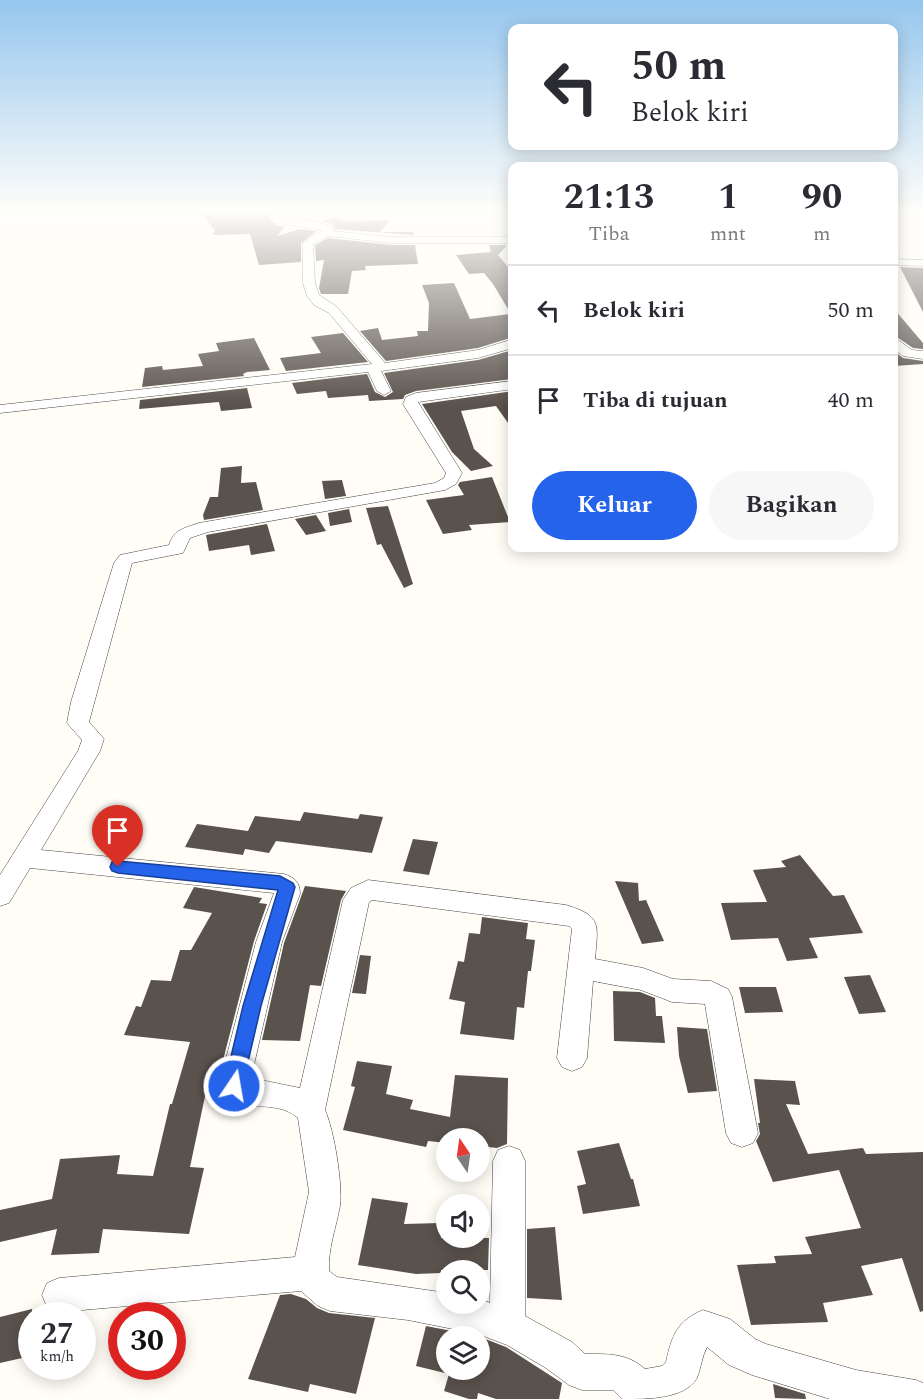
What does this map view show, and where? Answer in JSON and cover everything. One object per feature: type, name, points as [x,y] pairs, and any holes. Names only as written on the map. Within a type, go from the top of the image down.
[{"type":"street","points":[[309,275],[313,296],[318,302],[333,310],[377,367],[384,391]]},
{"type":"street","points":[[898,344],[909,354],[923,355]]},
{"type":"street","points":[[0,409],[377,367],[499,350],[508,346]]},
{"type":"street","points":[[499,350],[508,354]]},
{"type":"street","points":[[0,896],[89,751],[93,739],[78,723],[82,702],[126,559],[177,549],[180,538],[184,534],[205,527],[439,487],[450,481],[454,473],[410,404],[411,399],[508,386]]},
{"type":"street","points":[[24,858],[284,884],[287,887],[287,894],[269,942],[234,1086],[236,1089],[293,1099],[310,1109]]},
{"type":"street","points":[[572,1058],[585,926],[572,916],[368,890],[360,895],[356,900],[310,1109],[314,1121],[325,1203],[312,1252],[312,1273],[323,1290],[330,1294],[408,1303],[478,1316],[507,1327],[559,1355],[582,1372],[618,1372],[641,1394],[675,1379],[682,1371],[686,1347],[694,1333],[704,1328],[717,1332],[742,1352],[765,1362],[856,1388],[916,1399]]},
{"type":"street","points":[[581,967],[643,980],[672,990],[711,993],[718,997],[742,1133]]},
{"type":"street","points":[[507,1327],[509,1161]]},
{"type":"street","points":[[59,1295],[312,1273]]},
{"type":"building","points":[[321,275],[351,275],[348,294],[321,294],[319,288]]},
{"type":"building","points":[[486,275],[508,275],[508,309]]},
{"type":"building","points":[[904,275],[923,275],[923,312]]},
{"type":"building","points":[[454,283],[470,319],[508,314],[508,339],[478,348],[386,361],[360,331],[378,328],[382,340],[418,336],[417,331],[428,331],[429,303],[422,285]]},
{"type":"building","points":[[898,314],[923,343],[923,349],[913,348],[898,338]]},
{"type":"building","points":[[343,333],[368,362],[286,371],[280,358],[321,353],[311,337]]},
{"type":"building","points":[[254,338],[270,370],[247,372],[243,374],[244,376],[142,387],[145,368],[162,366],[163,370],[203,366],[198,354],[219,351],[216,343]]},
{"type":"building","points":[[508,351],[508,380],[416,391],[405,395],[403,399],[369,401],[368,395],[328,398],[326,391],[297,394],[292,383],[367,374],[375,392],[385,397],[393,392],[384,373],[478,360]]},
{"type":"building","points":[[898,354],[903,358],[923,361],[923,364],[898,366]]},
{"type":"building","points":[[247,388],[252,408],[221,411],[219,402],[139,409],[140,400]]},
{"type":"building","points":[[508,392],[508,423],[496,406],[461,411],[474,449],[493,466],[471,471],[452,452],[422,404]]},
{"type":"building","points":[[242,466],[241,483],[256,482],[263,510],[204,520],[203,515],[210,497],[218,497],[221,468]]},
{"type":"building","points":[[492,477],[508,522],[469,525],[472,530],[443,534],[426,500],[464,495],[458,485],[460,482]]},
{"type":"building","points":[[342,480],[346,496],[325,499],[322,481]]},
{"type":"building","points":[[388,506],[413,584],[404,588],[381,544],[377,545],[366,508]]},
{"type":"building","points":[[349,509],[352,522],[330,526],[328,513]]},
{"type":"building","points":[[316,515],[326,531],[306,535],[295,519]]},
{"type":"building","points":[[267,524],[275,551],[251,555],[249,545],[209,551],[206,535]]},
{"type":"building","points":[[304,812],[358,819],[360,814],[383,817],[372,853],[276,841],[269,853],[245,849],[243,855],[185,847],[197,824],[248,831],[255,816],[300,821]]},
{"type":"building","points":[[413,839],[438,842],[429,875],[403,871]]},
{"type":"building","points":[[800,855],[833,896],[844,895],[863,933],[809,938],[818,958],[787,961],[778,938],[731,940],[721,903],[767,902],[753,870],[786,867],[781,861]]},
{"type":"building","points":[[615,881],[638,883],[639,901],[646,900],[664,941],[642,944]]},
{"type":"building","points":[[305,886],[346,891],[341,900],[321,986],[310,985],[300,1041],[262,1040],[284,943]]},
{"type":"building","points":[[194,887],[262,898],[259,903],[267,904],[254,941],[222,1064],[214,1087],[207,1087],[190,1167],[204,1168],[189,1234],[103,1229],[99,1253],[51,1255],[57,1229],[0,1242],[0,1210],[52,1199],[60,1159],[120,1155],[117,1174],[153,1176],[170,1104],[172,1104],[190,1042],[124,1035],[136,1006],[141,1007],[151,980],[171,981],[180,950],[191,950],[212,913],[183,908]]},
{"type":"building","points":[[482,917],[528,923],[526,939],[535,940],[531,971],[528,971],[524,1008],[517,1007],[514,1040],[460,1034],[465,1002],[449,999],[458,961],[464,962],[469,933],[480,934]]},
{"type":"building","points":[[360,955],[371,956],[366,994],[352,993]]},
{"type":"building","points":[[870,975],[886,1012],[859,1014],[844,977]]},
{"type":"building","points":[[739,987],[776,987],[783,1012],[745,1013]]},
{"type":"building","points":[[613,991],[640,992],[655,998],[656,1016],[662,1016],[665,1043],[614,1041]]},
{"type":"building","points":[[677,1027],[707,1029],[717,1091],[688,1093],[679,1056]]},
{"type":"building","points":[[357,1061],[392,1066],[386,1094],[413,1100],[410,1109],[450,1117],[455,1075],[508,1078],[507,1144],[497,1148],[490,1147],[490,1128],[436,1128],[436,1142],[428,1141],[426,1147],[343,1130],[355,1087],[351,1086]]},
{"type":"building","points":[[754,1079],[795,1081],[800,1105],[786,1104],[808,1154],[863,1148],[866,1154],[923,1152],[923,1311],[920,1312],[902,1258],[861,1266],[873,1295],[823,1303],[828,1322],[751,1325],[737,1265],[776,1263],[774,1256],[812,1254],[805,1237],[861,1228],[839,1170],[773,1182],[756,1141],[760,1134],[758,1123],[760,1123]]},
{"type":"building","points":[[619,1143],[631,1179],[633,1179],[640,1206],[583,1214],[577,1186],[586,1184],[577,1151]]},
{"type":"building","points":[[372,1198],[408,1203],[404,1224],[436,1223],[436,1248],[489,1248],[488,1260],[436,1260],[436,1273],[416,1274],[358,1265]]},
{"type":"building","points":[[555,1227],[562,1300],[527,1298],[527,1229]]},
{"type":"building","points":[[291,1294],[306,1299],[317,1308],[329,1313],[375,1318],[356,1394],[310,1384],[308,1392],[248,1379],[280,1295]]},
{"type":"building","points":[[18,1312],[18,1359],[0,1363],[0,1317]]},
{"type":"building","points":[[426,1326],[436,1328],[436,1371],[416,1366]]},
{"type":"building","points":[[490,1341],[506,1347],[562,1383],[559,1399],[496,1399],[478,1393],[477,1399],[469,1399],[444,1391],[447,1380],[490,1380]]},
{"type":"building","points":[[773,1384],[805,1394],[806,1399],[775,1398]]},
{"type":"route","points":[[118,867],[280,882],[287,887],[287,894],[269,942],[234,1086]]}]
